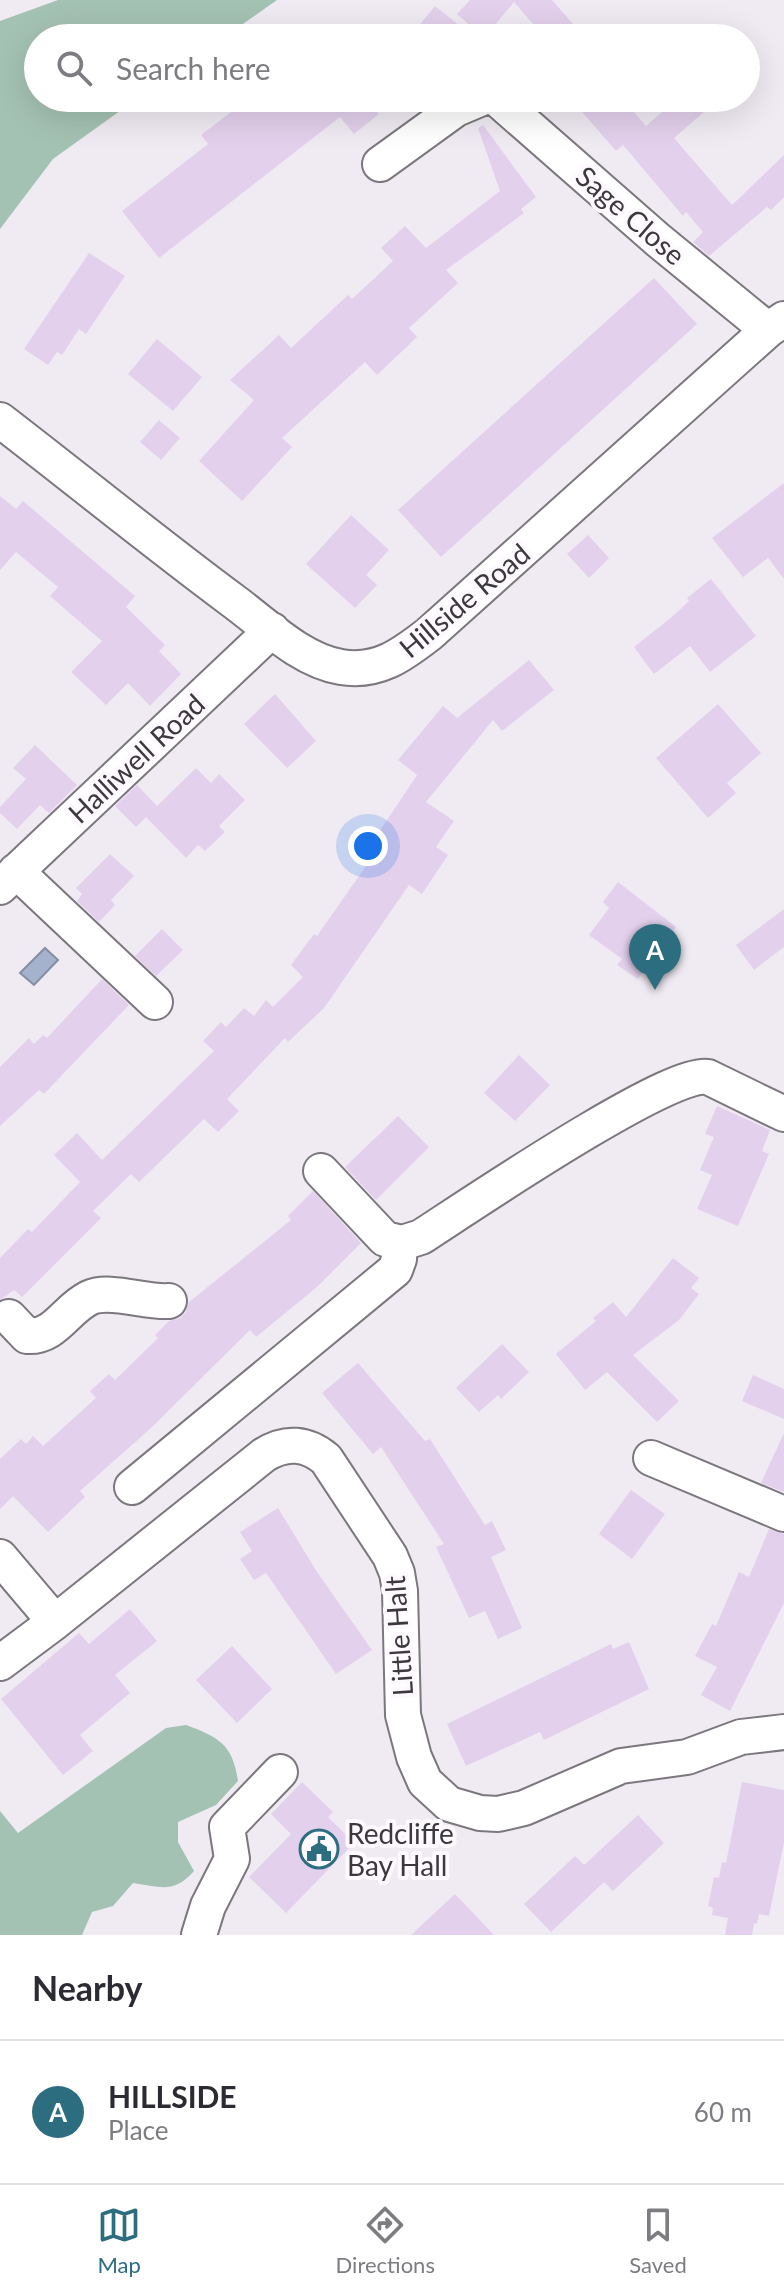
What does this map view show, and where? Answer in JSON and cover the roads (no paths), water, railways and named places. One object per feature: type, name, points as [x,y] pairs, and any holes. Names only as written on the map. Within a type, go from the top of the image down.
[{"type":"street","points":[[380,164],[452,112]]},
{"type":"street","name":"Sage Close","points":[[512,112],[658,240],[776,324]]},
{"type":"street","name":"Hillside Road","points":[[0,420],[154,542],[310,656],[340,667],[369,667],[400,657],[429,634],[776,324]]},
{"type":"street","name":"Halliwell Road","points":[[8,879],[272,630]]},
{"type":"street","points":[[8,879],[155,1002]]},
{"type":"street","points":[[321,1171],[385,1239],[400,1243],[421,1237],[635,1103],[688,1078],[708,1077],[784,1114]]},
{"type":"street","points":[[132,1487],[395,1270],[400,1243]]},
{"type":"street","points":[[10,1316],[27,1336],[35,1337],[47,1333],[89,1297],[103,1295],[169,1301]]},
{"type":"street","name":"Little Halt","points":[[0,1663],[264,1455],[276,1447],[295,1445],[317,1451],[326,1459],[390,1556],[400,1591],[402,1698],[406,1732],[425,1782],[449,1804],[480,1813],[510,1811],[621,1766],[687,1757],[741,1737],[784,1732]]},
{"type":"street","points":[[651,1458],[784,1514]]},
{"type":"street","points":[[0,1557],[55,1622]]},
{"type":"street","points":[[199,1935],[208,1906],[232,1859],[227,1827],[280,1772]]},
{"type":"water","points":[[45,948],[58,960],[34,985],[20,973]]},
{"type":"place","name":"HILLSIDE","points":[[655,990]]},
{"type":"place","name":"Redcliffe Bay Hall","points":[[319,1849]]}]
